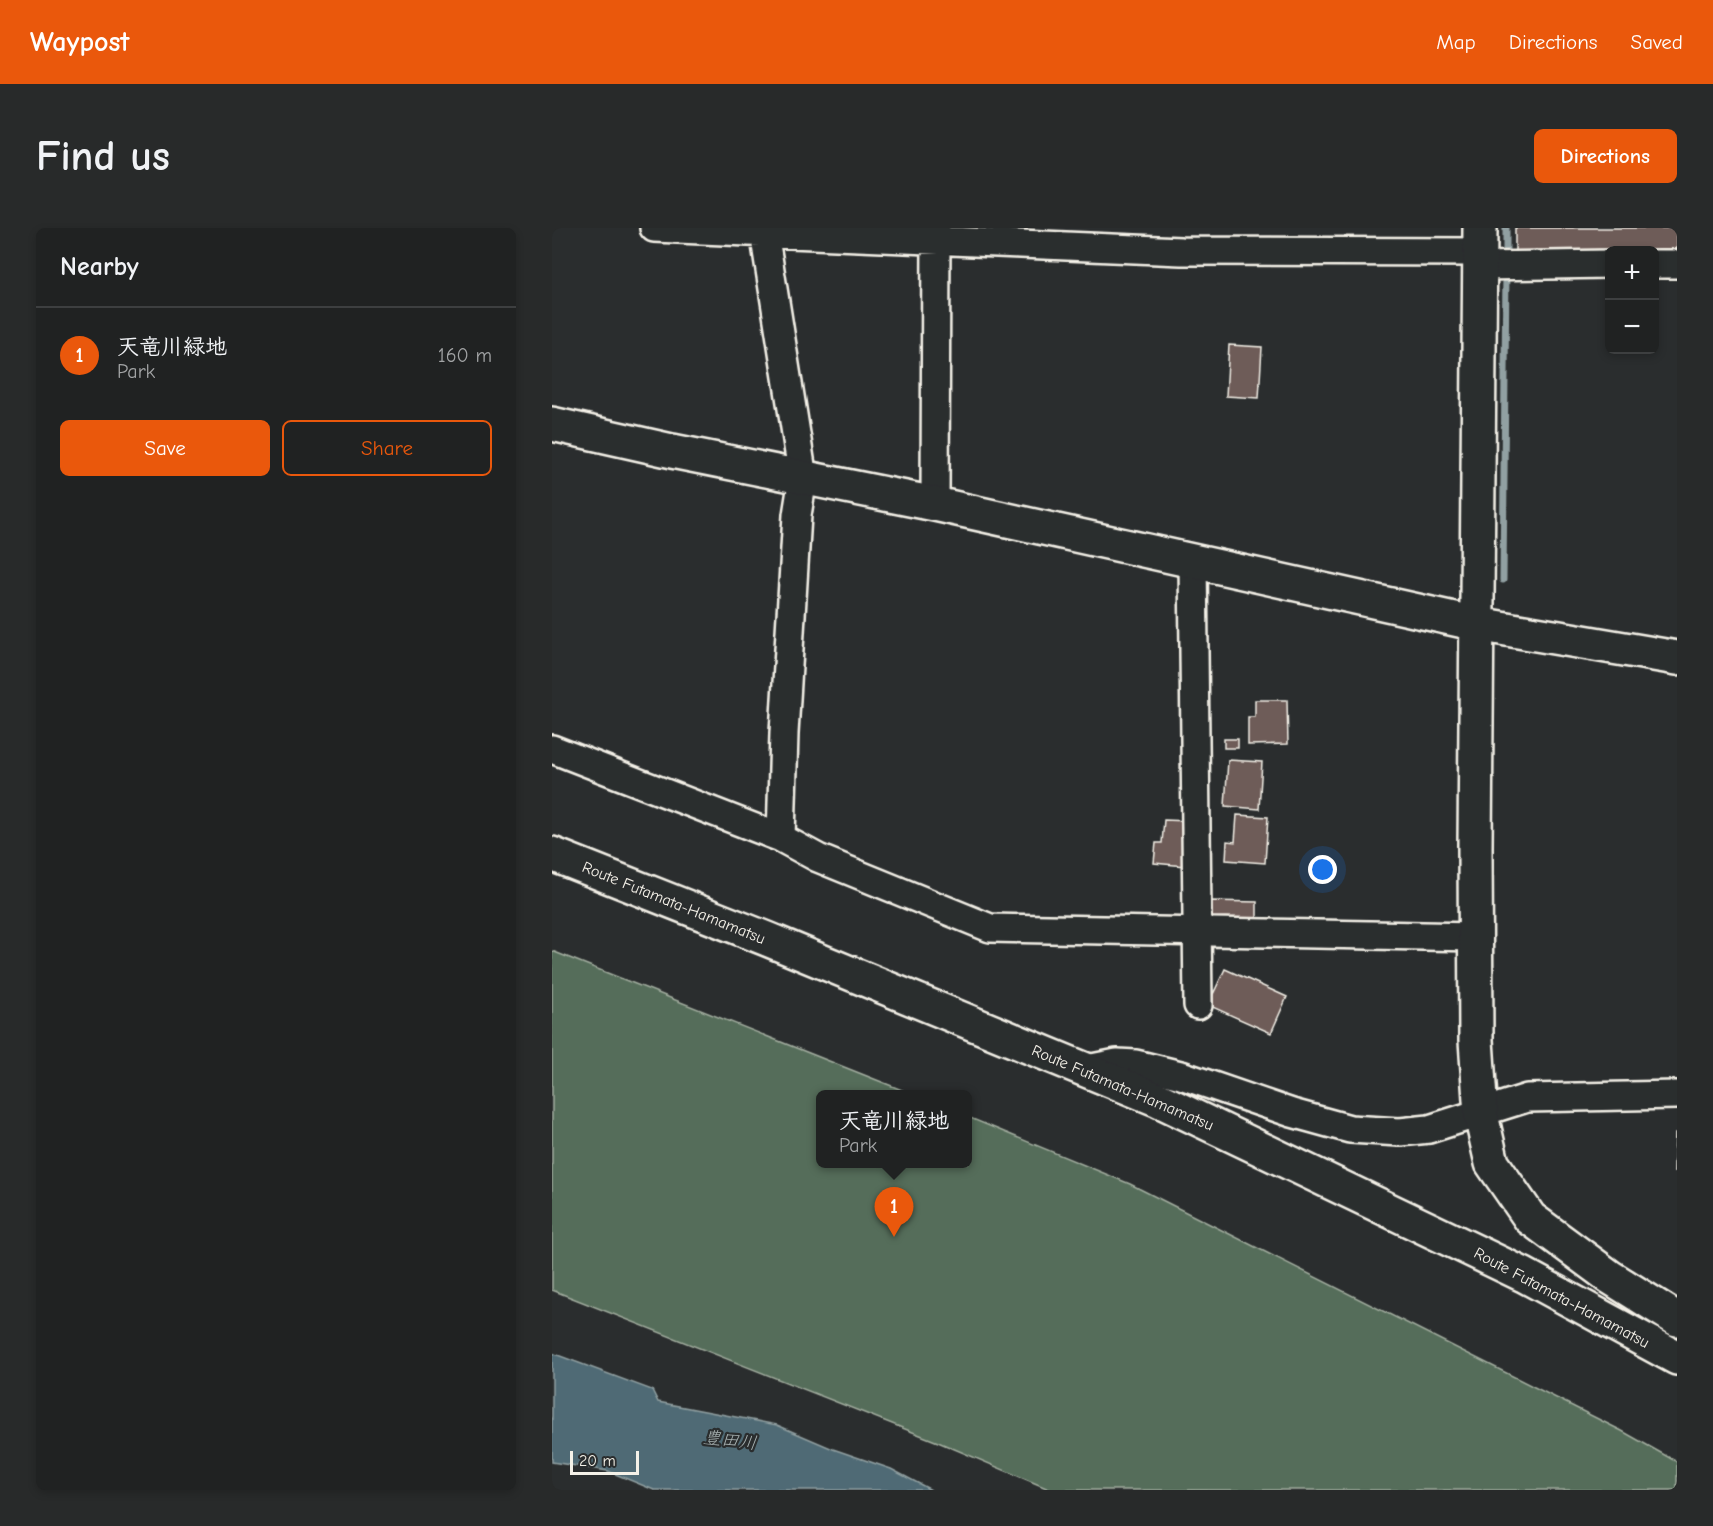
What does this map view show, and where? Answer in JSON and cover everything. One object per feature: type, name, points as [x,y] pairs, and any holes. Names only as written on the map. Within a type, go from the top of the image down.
[{"type":"street","points":[[654,228],[936,234],[1181,251],[1490,255],[1605,264]]},
{"type":"street","points":[[764,232],[803,478],[797,515],[784,734],[782,838]]},
{"type":"street","points":[[935,504],[936,234]]},
{"type":"street","points":[[1490,255],[1477,624],[1474,847],[1477,937],[1476,1040],[1481,1115],[1492,1163],[1530,1218],[1634,1293],[1677,1319]]},
{"type":"street","points":[[1659,264],[1677,264]]},
{"type":"street","points":[[552,424],[935,504],[1477,624],[1677,658]]},
{"type":"street","points":[[1193,561],[1198,1005]]},
{"type":"street","points":[[552,749],[782,838],[818,858],[990,928],[1477,937]]},
{"type":"street","name":"Route Futamata-Hamamatsu","points":[[552,854],[767,939],[1159,1100],[1339,1184],[1524,1275],[1677,1358]]},
{"type":"street","points":[[1082,1070],[1117,1063],[1143,1066],[1181,1075],[1292,1113],[1350,1129],[1400,1132],[1419,1130],[1481,1115],[1527,1098],[1677,1095]]},
{"type":"green space","points":[[552,951],[902,1090],[816,1090],[816,1168],[972,1168],[972,1119],[1130,1184],[1622,1431],[1677,1462],[1677,1490],[1051,1490],[938,1442],[552,1290]]},
{"type":"water","name":"豊田川","points":[[552,1353],[652,1390],[658,1402],[777,1425],[833,1449],[891,1469],[931,1490],[654,1490],[608,1471],[552,1462]]},
{"type":"building","points":[[1515,228],[1677,228],[1677,254],[1659,251],[1659,246],[1605,246],[1605,253],[1515,253]]},
{"type":"building","points":[[1229,345],[1262,347],[1259,398],[1226,396]]},
{"type":"building","points":[[1255,700],[1287,700],[1288,744],[1248,745],[1248,717],[1255,717]]},
{"type":"building","points":[[1224,739],[1238,739],[1238,748],[1224,748]]},
{"type":"building","points":[[1228,760],[1262,762],[1259,809],[1225,806]]},
{"type":"building","points":[[1237,815],[1268,817],[1265,863],[1226,860],[1227,841],[1235,842]]},
{"type":"building","points":[[1164,820],[1189,821],[1185,866],[1154,863],[1156,843],[1162,843]]},
{"type":"building","points":[[1210,901],[1257,902],[1257,921],[1209,920]]},
{"type":"building","points":[[1225,969],[1287,997],[1271,1033],[1208,1005]]},
{"type":"building","points":[[1675,1133],[1677,1133],[1677,1171],[1674,1171]]},
{"type":"waterway","points":[[1506,228],[1506,260]]},
{"type":"waterway","points":[[1503,580],[1506,271]]},
{"type":"place","name":"天竜川緑地","points":[[894,1237]]}]
